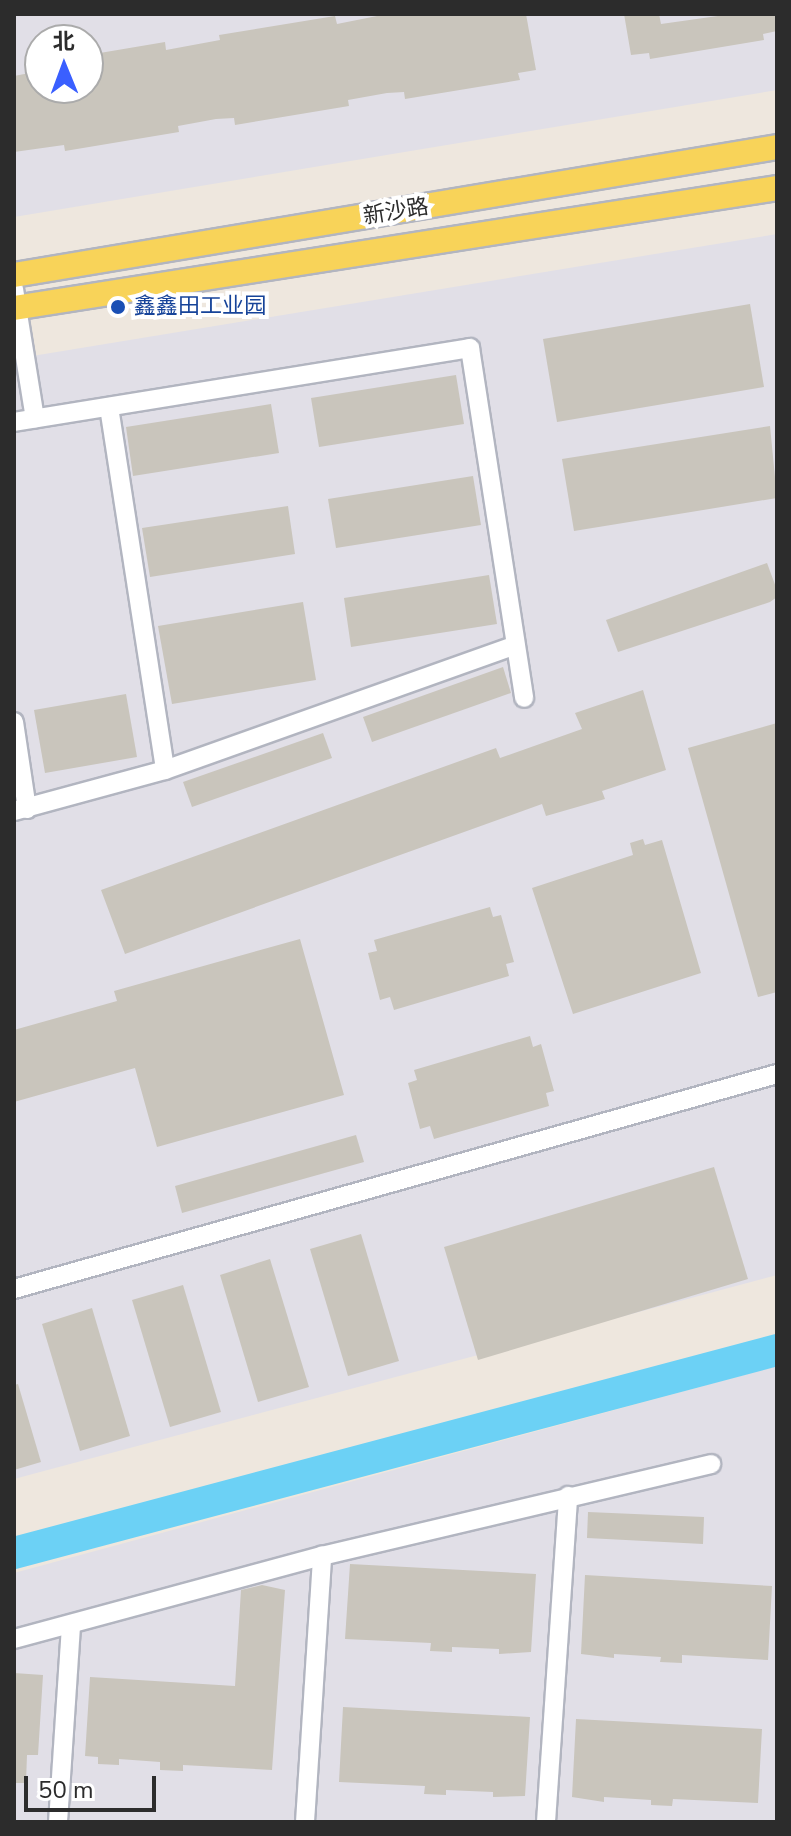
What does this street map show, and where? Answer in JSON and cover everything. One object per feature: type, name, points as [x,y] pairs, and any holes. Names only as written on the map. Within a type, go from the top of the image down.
[{"type":"main road","name":"新沙路","points":[[14,275],[777,147]]},
{"type":"main road","name":"新沙路","points":[[15,302],[777,188]]},
{"type":"street","points":[[15,302],[35,418]]},
{"type":"street","points":[[14,422],[470,348],[524,698]]},
{"type":"street","points":[[109,407],[165,770]]},
{"type":"street","points":[[14,722],[20,810],[165,770],[514,646]]},
{"type":"street","points":[[14,1289],[777,1074]]},
{"type":"street","points":[[14,1639],[322,1556],[711,1464]]},
{"type":"street","points":[[546,1822],[568,1496]]},
{"type":"street","points":[[305,1822],[322,1556]]},
{"type":"street","points":[[58,1822],[71,1625]]},
{"type":"shaded area","points":[[14,14],[777,14],[777,90],[14,217]]},
{"type":"shaded area","points":[[777,234],[777,1275],[14,1479],[14,359]]},
{"type":"shaded area","points":[[777,1366],[777,1822],[14,1822],[14,1573]]},
{"type":"building","points":[[387,14],[526,14],[536,70],[518,73],[520,80],[405,99],[404,92],[387,93],[348,100],[349,106],[235,125],[234,118],[216,119],[178,126],[179,132],[65,151],[64,145],[14,152],[14,76],[24,74],[24,104],[104,104],[104,52],[165,42],[166,50],[220,40],[219,35],[335,16],[337,24]]},
{"type":"building","points":[[624,14],[659,14],[661,24],[732,14],[777,14],[777,31],[763,34],[764,40],[650,59],[649,53],[631,55]]},
{"type":"building","points":[[750,304],[764,387],[557,422],[543,339]]},
{"type":"building","points":[[456,375],[464,424],[319,447],[311,398]]},
{"type":"building","points":[[271,404],[279,453],[133,476],[126,427]]},
{"type":"building","points":[[770,426],[777,498],[574,531],[562,459]]},
{"type":"building","points":[[473,476],[481,525],[336,548],[328,499]]},
{"type":"building","points":[[288,506],[295,554],[150,577],[142,528]]},
{"type":"building","points":[[767,563],[777,590],[777,597],[770,602],[618,652],[606,620]]},
{"type":"building","points":[[489,575],[497,624],[351,647],[344,598]]},
{"type":"building","points":[[303,602],[316,680],[172,704],[158,626]]},
{"type":"building","points":[[503,667],[511,693],[372,742],[363,717]]},
{"type":"building","points":[[643,690],[666,770],[602,791],[605,799],[546,816],[542,804],[125,954],[101,890],[496,748],[500,758],[582,729],[575,713]]},
{"type":"building","points":[[126,694],[137,757],[45,773],[34,710]]},
{"type":"building","points":[[777,723],[777,992],[758,997],[688,748]]},
{"type":"building","points":[[323,733],[332,758],[192,807],[183,782]]},
{"type":"building","points":[[643,839],[645,845],[662,840],[701,973],[573,1014],[532,888],[633,855],[630,843]]},
{"type":"building","points":[[490,907],[493,917],[501,915],[514,962],[506,964],[509,976],[394,1010],[390,997],[380,1000],[368,953],[377,951],[374,940]]},
{"type":"building","points":[[300,939],[344,1095],[157,1147],[135,1068],[14,1102],[14,1030],[117,1001],[114,991]]},
{"type":"building","points":[[530,1036],[533,1047],[541,1044],[554,1091],[546,1093],[549,1106],[434,1139],[430,1126],[420,1129],[408,1083],[417,1080],[414,1070]]},
{"type":"building","points":[[356,1135],[364,1162],[182,1213],[175,1186]]},
{"type":"building","points":[[714,1167],[748,1279],[478,1360],[444,1247]]},
{"type":"building","points":[[361,1234],[399,1361],[348,1376],[310,1249]]},
{"type":"building","points":[[270,1259],[309,1387],[258,1402],[220,1275]]},
{"type":"building","points":[[183,1285],[221,1412],[170,1427],[132,1300]]},
{"type":"building","points":[[92,1308],[130,1436],[80,1451],[42,1324]]},
{"type":"building","points":[[18,1384],[41,1462],[14,1470],[14,1385]]},
{"type":"building","points":[[588,1512],[704,1517],[703,1544],[587,1538]]},
{"type":"building","points":[[350,1564],[536,1574],[531,1652],[499,1654],[499,1649],[452,1647],[452,1652],[430,1651],[431,1643],[345,1639]]},
{"type":"building","points":[[585,1575],[772,1586],[768,1660],[682,1655],[682,1663],[660,1662],[661,1657],[614,1654],[614,1658],[581,1654]]},
{"type":"building","points":[[262,1585],[285,1590],[272,1770],[183,1765],[183,1771],[160,1770],[160,1762],[119,1759],[119,1765],[98,1764],[98,1757],[85,1756],[90,1677],[235,1686],[241,1590]]},
{"type":"building","points":[[14,1673],[43,1675],[38,1755],[27,1755],[26,1783],[14,1783]]},
{"type":"building","points":[[343,1707],[530,1717],[525,1796],[493,1797],[493,1792],[446,1790],[446,1795],[424,1794],[425,1786],[339,1782]]},
{"type":"building","points":[[576,1719],[762,1729],[758,1803],[673,1799],[672,1806],[651,1805],[651,1800],[604,1797],[604,1802],[572,1797]]},
{"type":"waterway","points":[[14,1553],[777,1350]]},
{"type":"place","name":"鑫鑫田工业园","points":[[118,307]]}]
